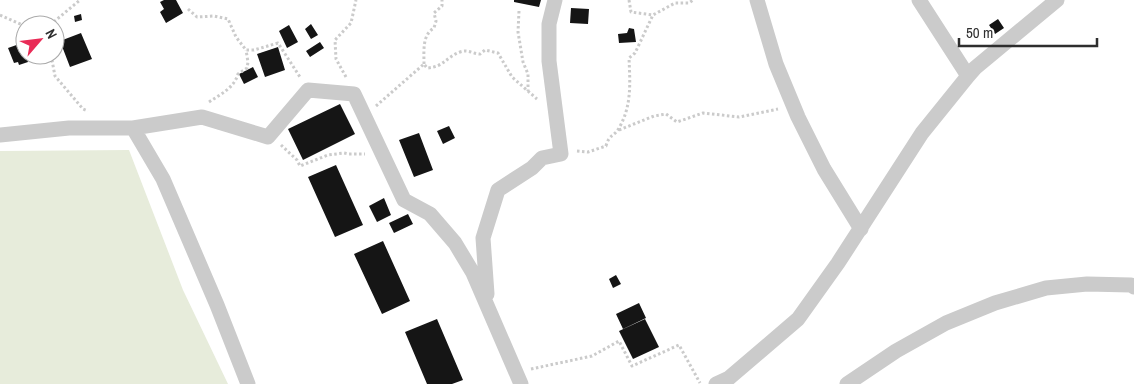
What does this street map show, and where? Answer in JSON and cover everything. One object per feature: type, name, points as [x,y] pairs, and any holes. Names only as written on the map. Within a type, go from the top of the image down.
[{"type":"street","points":[[488,306],[483,238],[498,190],[532,168],[542,158],[560,154],[549,61],[550,24],[555,0]]},
{"type":"street","points":[[758,0],[776,64],[794,106],[824,169],[861,228]]},
{"type":"street","points":[[919,0],[968,76]]},
{"type":"street","points":[[716,384],[729,378],[798,319],[838,263],[922,133],[968,76],[982,62],[1057,0]]},
{"type":"street","points":[[0,135],[69,128],[133,128],[202,117],[268,137],[308,90],[354,94],[404,200],[430,214],[455,243],[473,273],[518,378]]},
{"type":"street","points":[[133,128],[163,179],[217,305],[248,384]]},
{"type":"street","points":[[847,384],[896,351],[946,323],[995,302],[1046,288],[1087,284],[1131,285],[1134,287]]},
{"type":"path","points":[[62,15],[80,0]]},
{"type":"path","points":[[354,94],[336,59],[335,40],[351,23],[356,0]]},
{"type":"path","points":[[442,0],[442,6],[434,13],[436,21],[434,28],[428,31],[424,42],[424,64],[428,68],[438,67],[460,52],[469,51],[480,54],[485,50],[498,53],[512,77],[536,99],[545,98]]},
{"type":"path","points":[[629,0],[631,12],[653,14],[675,3],[689,3],[693,0]]},
{"type":"path","points":[[188,9],[197,17],[214,16],[228,19],[236,37],[246,50],[248,62],[247,68],[238,74],[230,88],[197,109],[195,118]]},
{"type":"path","points":[[519,11],[518,32],[523,62],[528,74],[528,91]]},
{"type":"path","points":[[0,14],[15,21]]},
{"type":"path","points":[[619,130],[628,109],[630,92],[629,58],[635,53],[653,14]]},
{"type":"path","points":[[246,50],[254,50],[278,43],[308,90]]},
{"type":"path","points":[[367,122],[375,107],[424,64]]},
{"type":"path","points":[[53,65],[55,76],[83,108],[91,112]]},
{"type":"path","points":[[560,154],[576,151],[588,152],[606,146],[608,139],[619,130],[654,116],[666,114],[676,122],[703,113],[738,117],[794,106]]},
{"type":"path","points":[[271,133],[297,160],[300,166],[328,155],[344,153],[383,155]]},
{"type":"path","points":[[518,378],[592,356],[619,341],[632,366],[679,345],[700,384]]},
{"type":"green space","points":[[129,150],[183,290],[228,384],[0,384],[0,151]]},
{"type":"building","points":[[176,0],[183,13],[166,23],[160,12],[164,9],[160,2]]},
{"type":"building","points":[[514,0],[541,0],[539,7],[514,2]]},
{"type":"building","points":[[571,8],[589,9],[588,24],[570,23]]},
{"type":"building","points":[[81,14],[82,20],[75,22],[74,16]]},
{"type":"building","points":[[998,19],[1004,28],[995,34],[989,25]]},
{"type":"building","points":[[311,24],[318,35],[311,39],[305,29]]},
{"type":"building","points":[[289,25],[298,42],[287,48],[279,31]]},
{"type":"building","points":[[629,28],[634,29],[636,42],[619,43],[618,34],[627,33]]},
{"type":"building","points":[[81,33],[92,59],[70,67],[65,54],[65,39]]},
{"type":"building","points":[[320,42],[324,48],[310,57],[306,51]]},
{"type":"building","points":[[15,46],[15,63],[14,63],[8,48]]},
{"type":"building","points":[[278,47],[285,70],[265,77],[257,54]]},
{"type":"building","points":[[253,67],[258,77],[244,84],[239,74]]},
{"type":"building","points":[[340,104],[355,134],[303,160],[288,129]]},
{"type":"building","points":[[449,126],[455,138],[443,144],[437,131]]},
{"type":"building","points":[[419,133],[433,170],[414,177],[399,140]]},
{"type":"building","points":[[336,165],[363,225],[335,237],[308,177]]},
{"type":"building","points":[[384,198],[391,215],[377,222],[369,206]]},
{"type":"building","points":[[408,214],[413,224],[394,233],[389,223]]},
{"type":"building","points":[[383,241],[410,301],[382,314],[354,254]]},
{"type":"building","points":[[616,275],[621,284],[613,288],[609,279]]},
{"type":"building","points":[[639,303],[646,318],[623,329],[616,314]]},
{"type":"building","points":[[437,319],[463,380],[452,384],[427,384],[405,332]]},
{"type":"building","points":[[645,319],[659,347],[633,359],[619,331]]}]
